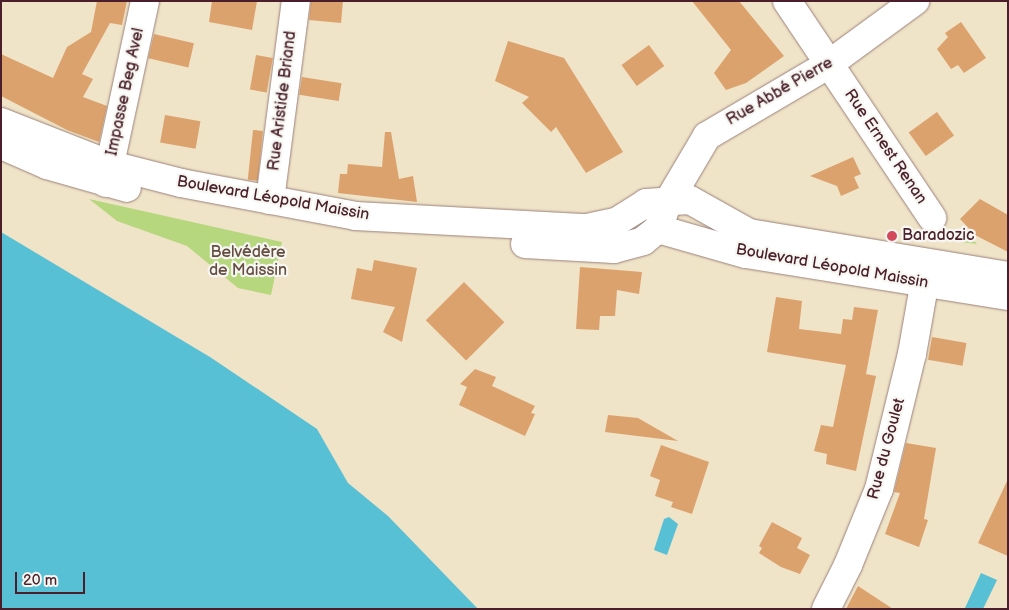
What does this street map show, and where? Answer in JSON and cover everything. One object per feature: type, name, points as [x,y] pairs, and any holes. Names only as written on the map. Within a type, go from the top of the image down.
[{"type":"street","name":"Impasse Beg Avel","points":[[108,174],[145,1]]},
{"type":"street","name":"Rue Aristide Briand","points":[[270,200],[296,1]]},
{"type":"street","name":"Rue Ernest Renan","points":[[787,1],[932,218]]},
{"type":"street","name":"Rue Abbé Pierre","points":[[668,202],[707,136],[829,64],[915,1]]},
{"type":"street","name":"Boulevard Léopold Maissin","points":[[1,122],[108,174],[268,220],[353,233],[614,249],[643,241],[658,229],[746,254],[926,273],[1008,276]]},
{"type":"street","name":"Boulevard Léopold Maissin","points":[[1,145],[46,164],[270,200],[355,216],[587,228],[616,222],[646,203],[690,200],[749,233],[926,273],[1008,296]]},
{"type":"street","points":[[658,229],[668,202]]},
{"type":"street","name":"Rue du Goulet","points":[[826,609],[848,565],[879,489],[912,354],[926,273]]},
{"type":"green space","name":"Belvédère de Maissin","points":[[89,199],[282,242],[271,295],[238,288],[187,246],[117,221]]},
{"type":"green space","points":[[930,233],[974,241],[977,244],[929,238]]},
{"type":"water","points":[[1,232],[210,357],[317,429],[348,483],[388,516],[478,609],[1,609]]},
{"type":"water","points":[[669,517],[678,524],[667,555],[654,550],[664,519]]},
{"type":"water","points":[[981,573],[997,580],[983,609],[965,608]]},
{"type":"building","points":[[97,1],[127,1],[122,25],[110,23],[82,74],[93,79],[83,97],[107,106],[99,142],[67,130],[1,96],[1,54],[53,78],[67,47],[91,32]]},
{"type":"building","points":[[212,1],[257,1],[252,30],[209,22]]},
{"type":"building","points":[[311,1],[343,1],[341,23],[309,20]]},
{"type":"building","points":[[692,1],[739,1],[784,56],[746,83],[726,90],[714,73],[731,50]]},
{"type":"building","points":[[961,22],[986,58],[964,73],[958,65],[951,69],[937,49],[948,37],[945,33]]},
{"type":"building","points":[[154,34],[194,43],[188,68],[148,58]]},
{"type":"building","points":[[508,41],[564,58],[623,152],[586,173],[556,127],[551,132],[522,103],[529,97],[495,81]]},
{"type":"building","points":[[649,45],[664,66],[637,86],[621,65]]},
{"type":"building","points":[[256,55],[273,58],[267,92],[250,89]]},
{"type":"building","points":[[302,77],[342,83],[339,101],[299,95]]},
{"type":"building","points":[[937,112],[954,135],[926,156],[909,133]]},
{"type":"building","points":[[165,115],[200,121],[196,149],[160,143]]},
{"type":"building","points":[[253,130],[263,131],[258,181],[248,180]]},
{"type":"building","points":[[385,132],[391,132],[399,179],[413,176],[417,202],[338,193],[340,174],[347,174],[348,164],[382,167]]},
{"type":"building","points":[[853,157],[861,174],[854,177],[859,188],[841,196],[837,186],[810,176]]},
{"type":"building","points":[[980,199],[1008,215],[1008,252],[975,235],[960,219]]},
{"type":"building","points":[[374,260],[417,268],[402,342],[383,332],[395,307],[351,299],[357,268],[372,271]]},
{"type":"building","points":[[580,267],[642,272],[639,294],[617,290],[615,316],[600,316],[599,330],[576,329]]},
{"type":"building","points":[[464,282],[504,322],[466,360],[426,320]]},
{"type":"building","points":[[776,297],[802,301],[799,329],[841,334],[843,319],[852,320],[854,307],[878,310],[866,374],[876,376],[856,471],[826,464],[827,454],[814,451],[821,425],[833,427],[846,365],[767,352]]},
{"type":"building","points":[[932,337],[966,343],[962,366],[928,360]]},
{"type":"building","points":[[475,369],[496,377],[492,386],[535,406],[531,413],[535,414],[525,436],[459,405],[467,387],[460,384]]},
{"type":"building","points":[[608,415],[638,418],[678,441],[605,432]]},
{"type":"building","points":[[906,443],[936,448],[924,519],[928,520],[919,547],[885,534],[900,493],[894,492]]},
{"type":"building","points":[[661,445],[709,462],[692,514],[671,507],[673,502],[655,496],[660,480],[650,476]]},
{"type":"building","points":[[1008,479],[1008,556],[978,543]]},
{"type":"building","points":[[772,522],[802,538],[797,548],[810,555],[800,574],[781,567],[759,553],[762,548],[759,546]]},
{"type":"building","points":[[858,586],[893,609],[846,609]]},
{"type":"place","name":"Baradozic","points":[[892,236]]}]
